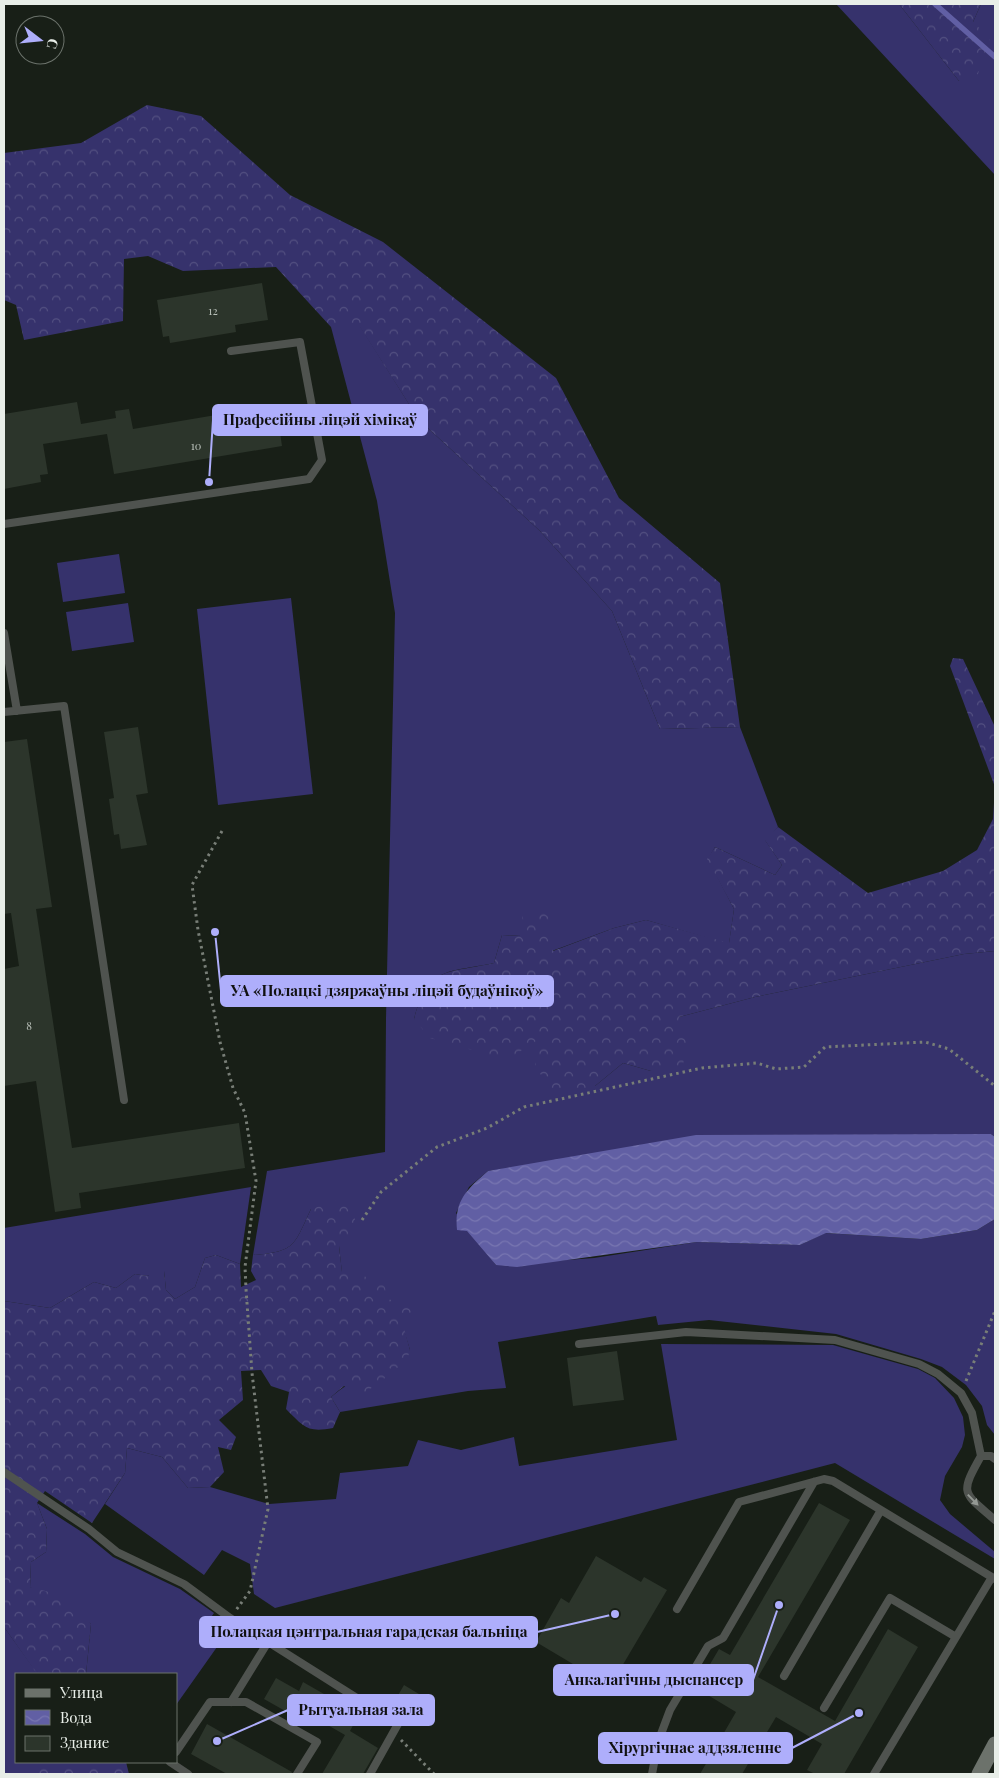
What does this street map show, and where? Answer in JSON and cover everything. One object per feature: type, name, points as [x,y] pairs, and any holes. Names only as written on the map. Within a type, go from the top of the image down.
[{"type":"main road","points":[[979,1774],[995,1744]]},
{"type":"lane","points":[[4,524],[308,479],[322,460],[300,342],[231,351]]},
{"type":"lane","points":[[4,633],[17,711]]},
{"type":"lane","points":[[4,712],[64,706],[124,1100]]},
{"type":"lane","points":[[579,1344],[686,1332],[835,1340],[919,1364],[938,1374],[961,1393],[972,1413],[981,1456],[967,1482],[966,1490],[970,1497],[995,1520]]},
{"type":"lane","points":[[981,1456],[991,1456],[995,1459]]},
{"type":"lane","points":[[4,1472],[89,1529],[117,1552],[184,1584],[230,1618],[398,1724],[370,1774]]},
{"type":"lane","points":[[676,1609],[738,1502],[824,1479],[832,1481],[993,1578],[874,1774]]},
{"type":"lane","points":[[652,1774],[658,1742],[670,1710],[708,1646],[723,1638],[814,1482]]},
{"type":"lane","points":[[784,1676],[881,1510]]},
{"type":"lane","points":[[824,1708],[890,1598],[956,1637]]},
{"type":"lane","points":[[231,1702],[268,1642]]},
{"type":"lane","points":[[178,1749],[210,1702],[246,1702],[317,1742],[297,1774]]},
{"type":"lane","points":[[172,1763],[188,1774]]},
{"type":"path","points":[[222,831],[192,884],[198,930],[220,1042],[233,1088],[245,1113],[256,1181],[245,1267],[252,1373],[268,1509],[250,1591],[230,1618]]},
{"type":"path","points":[[362,1220],[381,1192],[437,1147],[487,1128],[524,1107],[702,1068],[757,1063],[776,1069],[804,1067],[825,1047],[925,1042],[949,1049],[995,1086]]},
{"type":"path","points":[[961,1393],[995,1311]]},
{"type":"path","points":[[394,1732],[434,1774]]},
{"type":"green space","points":[[836,4],[899,4],[959,81],[973,22],[981,4],[995,4],[995,175]]},
{"type":"green space","points":[[899,4],[981,4],[973,22],[990,38],[978,74],[959,81]]},
{"type":"green space","points":[[147,105],[201,116],[290,195],[383,242],[556,378],[619,498],[720,583],[740,727],[660,729],[612,611],[540,531],[419,420],[360,327],[331,327],[276,267],[183,271],[148,256],[124,259],[123,321],[24,340],[16,305],[4,300],[4,153],[81,143]]},
{"type":"green space","points":[[360,326],[419,420],[540,531],[612,611],[660,729],[740,727],[778,827],[765,840],[782,865],[775,875],[715,847],[708,859],[734,909],[729,944],[646,920],[614,928],[552,951],[521,936],[502,935],[494,963],[452,971],[433,981],[426,989],[414,1019],[536,1041],[595,1086],[623,1063],[651,1071],[679,1017],[755,997],[964,954],[995,951],[995,1137],[991,1134],[488,1171],[469,1187],[456,1213],[496,1265],[594,1258],[697,1242],[800,1245],[825,1233],[921,1239],[977,1230],[995,1219],[995,1435],[987,1425],[982,1406],[966,1385],[942,1367],[921,1359],[836,1334],[709,1320],[658,1325],[656,1316],[498,1342],[506,1388],[468,1391],[340,1412],[331,1397],[359,1378],[410,1350],[395,1310],[380,1293],[370,1286],[342,1273],[339,1246],[311,1209],[297,1239],[286,1249],[267,1254],[253,1255],[267,1171],[385,1152],[395,613],[377,501],[331,327]]},
{"type":"green space","points":[[119,554],[125,593],[63,602],[57,563]]},
{"type":"green space","points":[[291,598],[313,794],[218,805],[197,609]]},
{"type":"green space","points":[[128,603],[134,642],[72,651],[66,612]]},
{"type":"green space","points":[[953,658],[963,659],[995,727],[995,787],[950,666]]},
{"type":"green space","points":[[995,787],[995,951],[964,954],[755,997],[679,1017],[688,1036],[683,1065],[651,1071],[623,1063],[595,1086],[553,1095],[535,1065],[536,1041],[507,1060],[430,1038],[414,1019],[426,989],[433,980],[452,971],[494,963],[502,935],[521,936],[523,912],[536,908],[549,917],[553,951],[614,928],[646,920],[729,943],[734,909],[707,859],[715,847],[775,875],[782,865],[764,839],[778,827],[868,893],[943,871],[977,850],[993,819]]},
{"type":"green space","points":[[251,1187],[240,1264],[216,1255],[205,1258],[195,1287],[175,1299],[166,1290],[164,1271],[147,1276],[135,1274],[116,1288],[94,1282],[50,1308],[4,1301],[4,1228]]},
{"type":"green space","points":[[338,1200],[354,1209],[356,1234],[349,1244],[339,1246],[342,1272],[362,1271],[369,1283],[384,1284],[388,1299],[413,1307],[404,1328],[410,1350],[406,1363],[393,1370],[385,1366],[385,1378],[362,1395],[344,1386],[331,1397],[340,1412],[333,1428],[317,1430],[306,1427],[286,1409],[289,1392],[271,1386],[261,1370],[241,1371],[243,1400],[219,1420],[236,1437],[231,1450],[218,1447],[224,1472],[210,1487],[188,1488],[162,1457],[127,1448],[125,1473],[92,1523],[45,1491],[37,1503],[47,1529],[46,1552],[31,1562],[30,1587],[57,1594],[91,1624],[86,1673],[41,1673],[35,1671],[4,1627],[4,1301],[50,1308],[94,1282],[116,1288],[135,1274],[148,1276],[156,1266],[164,1271],[166,1290],[175,1299],[195,1287],[205,1258],[216,1255],[240,1264],[241,1287],[256,1280],[251,1271],[253,1255],[278,1252],[286,1249],[297,1239],[311,1209]]},
{"type":"green space","points":[[661,1344],[833,1345],[918,1369],[935,1378],[954,1398],[963,1417],[965,1435],[962,1447],[945,1476],[940,1500],[950,1514],[995,1552],[995,1559],[835,1463],[275,1608],[254,1594],[250,1564],[222,1550],[204,1575],[105,1504],[125,1473],[127,1448],[162,1457],[188,1488],[210,1487],[269,1504],[336,1499],[340,1473],[408,1466],[418,1440],[461,1450],[514,1437],[519,1466],[677,1440]]},
{"type":"green space","points":[[37,1503],[85,1534],[113,1557],[180,1589],[214,1613],[199,1635],[217,1647],[178,1702],[178,1673],[86,1673],[91,1624],[30,1587],[31,1562],[46,1552],[47,1529]]},
{"type":"green space","points":[[4,1627],[35,1670],[42,1673],[15,1673],[15,1763],[35,1763],[35,1774],[4,1774]]},
{"type":"green space","points":[[35,1763],[126,1763],[129,1774],[35,1774]]},
{"type":"water","points":[[991,1134],[995,1137],[995,1219],[977,1230],[921,1239],[826,1233],[800,1245],[697,1242],[517,1267],[496,1265],[467,1231],[457,1230],[460,1203],[468,1190],[488,1171],[696,1135]]},
{"type":"building","points":[[262,283],[268,320],[235,325],[236,332],[170,343],[169,336],[163,337],[157,300]]},
{"type":"building","points":[[77,402],[81,424],[116,418],[115,411],[129,409],[133,429],[276,405],[282,446],[114,474],[107,434],[43,444],[48,474],[40,475],[41,482],[4,489],[4,414]]},
{"type":"building","points":[[138,727],[148,793],[136,795],[147,845],[121,849],[119,834],[114,835],[109,799],[114,798],[104,732]]},
{"type":"building","points":[[27,739],[52,907],[36,909],[72,1148],[239,1123],[245,1168],[79,1193],[81,1208],[55,1212],[36,1081],[4,1086],[4,969],[19,966],[11,913],[4,914],[4,742]]},
{"type":"building","points":[[617,1351],[624,1400],[573,1406],[567,1358]]},
{"type":"building","points":[[819,1503],[850,1520],[758,1677],[835,1721],[888,1629],[918,1647],[844,1774],[815,1774],[807,1770],[822,1744],[776,1717],[742,1774],[700,1774],[736,1712],[696,1688],[719,1649],[730,1655]]},
{"type":"building","points":[[596,1556],[641,1582],[644,1577],[667,1590],[618,1673],[622,1676],[612,1693],[585,1678],[588,1673],[536,1642],[561,1598],[569,1603]]},
{"type":"building","points":[[276,1678],[299,1691],[303,1682],[359,1714],[350,1731],[378,1748],[363,1774],[322,1774],[345,1735],[291,1704],[287,1712],[264,1699]]},
{"type":"building","points":[[404,1685],[419,1694],[412,1706],[397,1697]]},
{"type":"building","points":[[207,1724],[292,1772],[291,1774],[227,1774],[191,1754]]},
{"type":"waterway","points":[[935,4],[995,57]]},
{"type":"place","name":"Прафесійны ліцэй хімікаў","points":[[209,482]]},
{"type":"place","name":"УА «Полацкі дзяржаўны ліцэй будаўнікоў»","points":[[215,932]]},
{"type":"place","name":"Анкалагічны дыспансер","points":[[779,1605]]},
{"type":"place","name":"Полацкая цэнтральная гарадская бальніца","points":[[615,1614]]},
{"type":"place","name":"Хірургічнае аддзяленне","points":[[859,1713]]},
{"type":"place","name":"Рытуальная зала","points":[[217,1741]]}]
